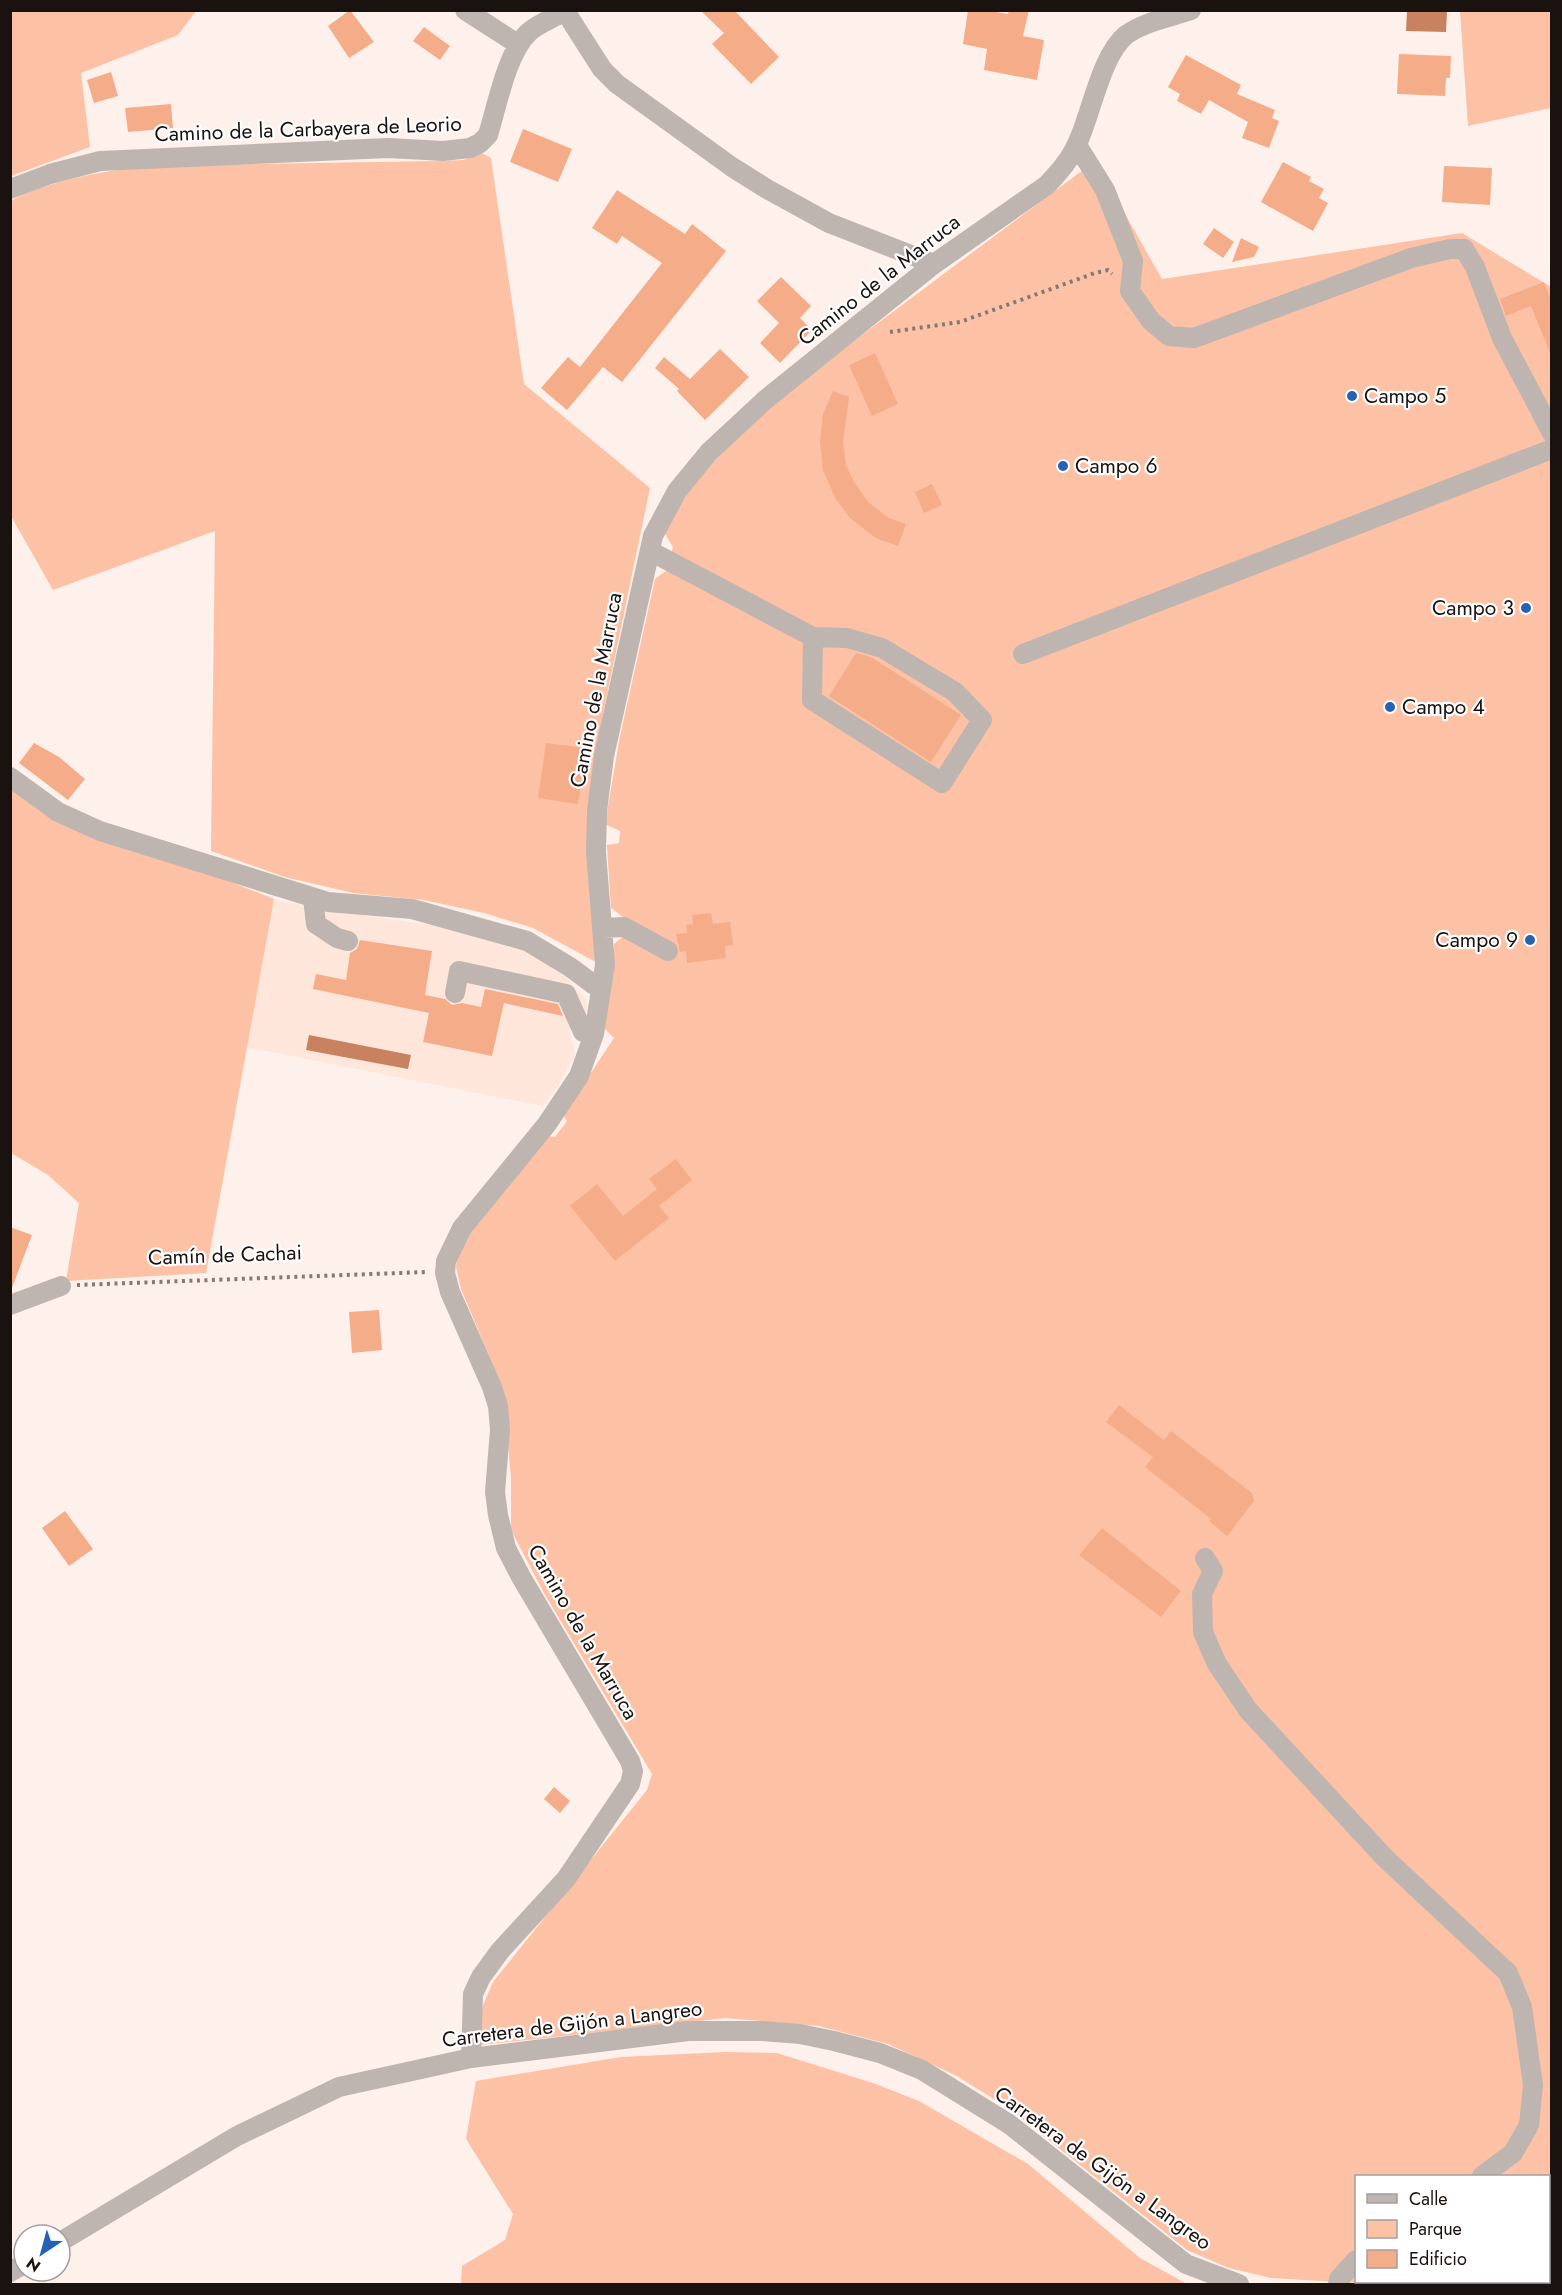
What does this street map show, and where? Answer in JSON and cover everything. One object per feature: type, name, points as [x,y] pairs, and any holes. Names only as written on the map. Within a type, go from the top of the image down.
[{"type":"street","points":[[465,10],[519,45]]},
{"type":"street","name":"Camino de la Marruca","points":[[471,2058],[473,1994],[481,1977],[500,1951],[566,1879],[630,1785],[633,1771],[630,1761],[506,1548],[495,1492],[500,1430],[498,1406],[492,1387],[450,1292],[445,1273],[446,1261],[462,1228],[548,1124],[579,1076],[594,1034],[605,965],[596,852],[597,811],[604,756],[653,536],[677,491],[709,452],[765,400],[934,264],[1047,185],[1077,145],[1111,52],[1126,35],[1155,21],[1191,10]]},
{"type":"street","points":[[566,11],[602,69],[617,84],[732,167],[829,223],[934,264]]},
{"type":"street","name":"Camino de la Carbayera de Leorio","points":[[10,189],[50,174],[100,161],[388,148],[443,151],[470,148],[480,143],[488,135],[511,62],[519,45],[530,32],[566,11]]},
{"type":"street","points":[[1077,145],[1105,190],[1133,261],[1130,291],[1151,321],[1169,336],[1194,338],[1411,258],[1450,249],[1464,249],[1475,267],[1502,338],[1551,433]]},
{"type":"street","points":[[1023,654],[1551,449]]},
{"type":"street","points":[[650,550],[813,637],[847,638],[882,648],[955,692],[982,720],[942,783],[812,700],[813,637]]},
{"type":"street","points":[[10,777],[58,812],[76,822],[313,898],[328,902],[412,909],[516,937],[544,950],[601,990]]},
{"type":"street","points":[[313,898],[316,924],[337,938],[348,941]]},
{"type":"street","points":[[603,928],[624,927],[668,951]]},
{"type":"street","points":[[454,993],[459,971],[566,994],[583,1032],[594,1034]]},
{"type":"street","points":[[10,1305],[62,1286]]},
{"type":"street","points":[[1205,1558],[1213,1571],[1202,1594],[1203,1632],[1216,1664],[1248,1710],[1385,1858],[1508,1973],[1522,2007],[1533,2085],[1529,2125],[1513,2152],[1483,2175]]},
{"type":"street","name":"Carretera de Gijón a Langreo","points":[[72,2235],[237,2136],[339,2087],[471,2058],[688,2031],[763,2031],[800,2034],[880,2053],[922,2070],[1009,2124],[1186,2264],[1239,2284]]},
{"type":"street","points":[[1338,2284],[1339,2279],[1355,2261]]},
{"type":"path","points":[[890,332],[960,322],[1108,270],[1130,291]]},
{"type":"path","name":"Camín de Cachai","points":[[62,1286],[414,1271],[445,1273]]},
{"type":"shaded area","points":[[1407,11],[1447,12],[1446,32],[1406,31]]},
{"type":"shaded area","points":[[274,899],[325,910],[426,924],[491,939],[532,953],[556,966],[586,999],[587,1014],[569,1030],[575,1054],[558,1086],[543,1106],[246,1047]]},
{"type":"shaded area","points":[[309,1035],[411,1055],[408,1069],[306,1050]]},
{"type":"green space","points":[[11,10],[196,11],[178,35],[81,73],[90,147],[11,176]]},
{"type":"green space","points":[[1460,11],[1551,11],[1551,108],[1468,126]]},
{"type":"green space","points":[[482,153],[491,158],[524,384],[650,488],[603,714],[589,815],[599,955],[594,961],[533,928],[484,913],[424,900],[353,893],[285,877],[211,851],[215,531],[53,590],[11,516],[10,201],[58,183],[142,166],[440,161],[463,160]]},
{"type":"green space","points":[[1095,161],[1162,279],[1462,233],[1551,287],[1550,2236],[1550,2175],[1355,2175],[1355,2283],[1271,2278],[1229,2268],[1187,2250],[1011,2110],[957,2076],[888,2044],[819,2026],[725,2018],[481,2045],[481,2010],[493,1982],[647,1790],[652,1774],[544,1593],[511,1530],[511,1477],[503,1389],[461,1289],[456,1267],[458,1250],[547,1136],[555,1137],[567,1121],[563,1115],[614,1038],[603,1027],[614,973],[614,944],[626,934],[623,917],[611,908],[607,845],[619,843],[620,831],[605,824],[620,736],[655,579],[666,571],[673,547],[665,534],[684,493],[764,408]]},
{"type":"green space","points":[[10,786],[198,869],[274,899],[206,1273],[66,1281],[79,1203],[48,1175],[11,1153]]},
{"type":"green space","points":[[725,2052],[777,2053],[873,2083],[919,2101],[1028,2164],[1140,2258],[1187,2284],[461,2284],[462,2266],[505,2240],[513,2214],[466,2139],[476,2081],[621,2057]]},
{"type":"building","points":[[350,10],[374,42],[349,58],[328,26]]},
{"type":"building","points":[[700,10],[734,10],[779,57],[751,84],[712,44],[724,33]]},
{"type":"building","points":[[968,10],[1008,14],[1009,10],[1029,10],[1023,36],[1044,40],[1037,80],[984,70],[987,49],[963,44]]},
{"type":"building","points":[[424,27],[450,46],[440,60],[413,41]]},
{"type":"building","points":[[1399,54],[1451,56],[1450,78],[1446,78],[1445,96],[1397,94]]},
{"type":"building","points":[[1186,55],[1241,85],[1237,94],[1275,110],[1272,118],[1279,121],[1269,148],[1242,138],[1248,122],[1209,100],[1201,114],[1177,101],[1180,94],[1168,87]]},
{"type":"building","points":[[111,72],[118,96],[94,103],[87,80]]},
{"type":"building","points":[[171,104],[173,128],[128,132],[125,108]]},
{"type":"building","points":[[523,129],[572,149],[558,182],[510,162]]},
{"type":"building","points":[[1283,162],[1311,177],[1309,181],[1324,189],[1319,198],[1328,203],[1313,231],[1261,202]]},
{"type":"building","points":[[1444,166],[1492,168],[1490,205],[1442,202]]},
{"type":"building","points":[[617,190],[685,234],[692,224],[726,251],[622,382],[603,367],[567,410],[541,388],[568,357],[580,367],[662,263],[622,236],[617,244],[592,228]]},
{"type":"building","points":[[1214,228],[1234,242],[1223,258],[1203,244]]},
{"type":"building","points":[[1241,238],[1259,247],[1254,257],[1232,262]]},
{"type":"building","points":[[781,277],[811,306],[800,318],[812,330],[780,363],[760,343],[779,323],[757,301]]},
{"type":"building","points":[[1544,282],[1551,301],[1551,355],[1531,306],[1506,316],[1500,299]]},
{"type":"building","points":[[720,349],[749,377],[705,420],[677,391],[679,389],[655,368],[664,357],[690,379]]},
{"type":"building","points":[[875,353],[898,404],[872,416],[849,365]]},
{"type":"building","points":[[833,391],[849,397],[843,441],[846,465],[854,482],[868,502],[889,518],[906,524],[898,546],[876,538],[851,519],[835,498],[823,470],[820,441],[823,414]]},
{"type":"building","points":[[932,484],[942,505],[924,513],[915,492]]},
{"type":"building","points":[[856,653],[871,657],[961,715],[931,762],[829,696]]},
{"type":"building","points":[[34,743],[59,757],[85,779],[68,800],[19,763]]},
{"type":"building","points":[[546,743],[586,748],[578,804],[538,798]]},
{"type":"building","points":[[711,913],[713,924],[730,922],[733,945],[725,946],[726,958],[687,963],[686,951],[680,952],[676,934],[687,933],[686,925],[693,924],[692,915]]},
{"type":"building","points":[[360,940],[432,951],[425,995],[445,999],[452,1005],[462,1003],[481,1007],[485,989],[558,1004],[563,1016],[504,1003],[492,1056],[423,1042],[429,1013],[313,989],[316,974],[346,980],[350,953],[357,949]]},
{"type":"building","points":[[676,1159],[692,1180],[659,1206],[669,1218],[615,1261],[570,1206],[597,1184],[623,1216],[657,1189],[649,1179]]},
{"type":"building","points":[[10,1227],[32,1235],[12,1288],[10,1288]]},
{"type":"building","points":[[379,1310],[382,1350],[352,1353],[349,1312]]},
{"type":"building","points":[[1119,1405],[1164,1440],[1171,1431],[1252,1493],[1254,1501],[1227,1536],[1209,1521],[1211,1519],[1145,1467],[1153,1457],[1106,1422]]},
{"type":"building","points":[[65,1511],[93,1549],[69,1566],[42,1528]]},
{"type":"building","points":[[1102,1528],[1181,1591],[1161,1617],[1079,1555]]},
{"type":"building","points":[[554,1787],[570,1801],[560,1813],[544,1799]]},
{"type":"place","name":"Campo 5","points":[[1352,396]]},
{"type":"place","name":"Campo 6","points":[[1063,466]]},
{"type":"place","name":"Campo 3","points":[[1526,608]]},
{"type":"place","name":"Campo 4","points":[[1390,707]]},
{"type":"place","name":"Campo 9","points":[[1530,940]]}]
